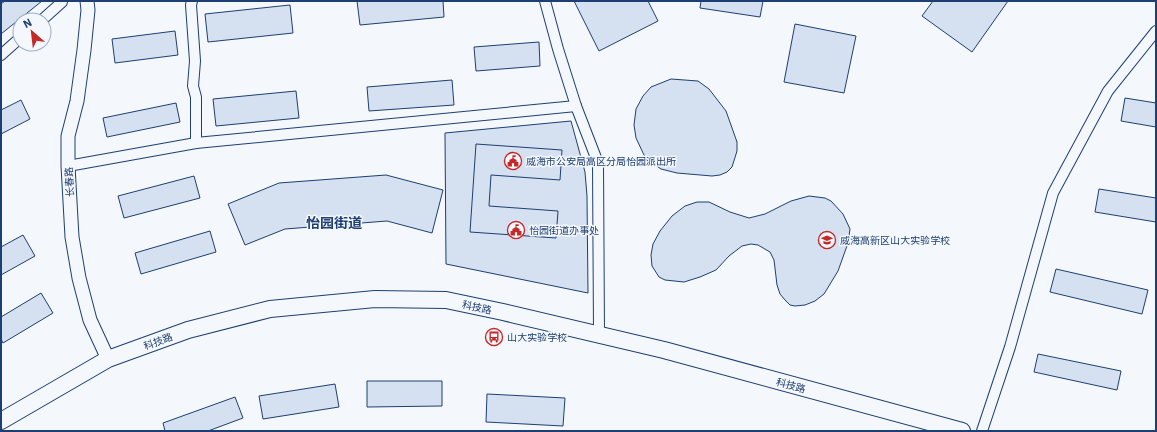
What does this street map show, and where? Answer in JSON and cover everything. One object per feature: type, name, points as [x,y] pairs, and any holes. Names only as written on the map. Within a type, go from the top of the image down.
[{"type":"main road","name":"科技路","points":[[1,421],[108,359],[188,330],[270,309],[375,299],[446,300],[599,334],[664,350],[962,431]]},
{"type":"street","name":"长春路","points":[[87,1],[88,10],[77,101],[68,136],[72,237],[79,278],[90,320],[108,359]]},
{"type":"street","points":[[192,1],[195,61],[193,86],[196,97],[196,143]]},
{"type":"street","points":[[545,1],[576,106],[598,163],[599,334]]},
{"type":"street","points":[[51,12],[62,2]]},
{"type":"street","points":[[982,431],[1010,347],[1053,193],[1108,91],[1156,31]]},
{"type":"street","points":[[1,55],[12,45]]},
{"type":"street","points":[[68,166],[196,143],[576,106]]},
{"type":"building","points":[[5,1],[42,1],[28,12],[12,12],[12,25],[1,34],[1,4]]},
{"type":"building","points":[[357,1],[443,1],[444,17],[360,25]]},
{"type":"building","points":[[574,1],[648,1],[658,21],[599,51]]},
{"type":"building","points":[[701,1],[763,1],[760,17],[700,8]]},
{"type":"building","points":[[933,1],[1008,1],[972,52],[922,16]]},
{"type":"building","points":[[290,5],[293,33],[208,42],[205,14]]},
{"type":"building","points":[[795,24],[856,36],[844,93],[784,82]]},
{"type":"building","points":[[175,31],[178,55],[115,63],[112,39]]},
{"type":"building","points":[[539,42],[540,66],[476,71],[474,47]]},
{"type":"building","points":[[671,79],[698,81],[709,89],[726,111],[737,142],[737,151],[732,167],[727,172],[712,176],[677,173],[661,169],[644,155],[636,138],[634,125],[636,109],[643,96],[651,87]]},
{"type":"building","points":[[452,80],[454,105],[369,111],[367,87]]},
{"type":"building","points":[[296,91],[299,118],[216,126],[213,99]]},
{"type":"building","points":[[1125,98],[1156,103],[1156,127],[1121,121]]},
{"type":"building","points":[[21,100],[30,119],[1,134],[1,110]]},
{"type":"building","points":[[176,103],[180,122],[107,137],[103,118]]},
{"type":"building","name":"怡园街道办事处","points":[[571,121],[585,172],[587,196],[588,293],[446,264],[445,133]]},
{"type":"building","points":[[476,144],[562,150],[560,180],[491,175],[489,206],[558,211],[556,238],[470,232]]},
{"type":"building","points":[[386,175],[443,190],[432,233],[387,221],[285,229],[245,245],[228,204],[279,183]]},
{"type":"building","points":[[194,176],[200,198],[124,218],[118,196]]},
{"type":"building","points":[[1099,189],[1156,198],[1156,222],[1095,212]]},
{"type":"building","points":[[809,196],[825,198],[831,201],[843,214],[850,229],[848,243],[838,271],[824,294],[815,301],[805,305],[790,305],[780,294],[777,285],[774,260],[770,252],[758,245],[751,244],[742,246],[729,256],[716,270],[684,282],[665,280],[659,277],[652,266],[651,255],[653,244],[660,231],[672,216],[685,206],[697,202],[709,202],[730,212],[749,218],[765,214],[791,201]]},
{"type":"building","points":[[210,231],[216,252],[141,274],[135,253]]},
{"type":"building","points":[[23,235],[35,256],[1,275],[1,247]]},
{"type":"building","points":[[1056,269],[1148,290],[1142,314],[1050,292]]},
{"type":"building","points":[[41,293],[53,313],[3,343],[1,339],[1,317]]},
{"type":"building","points":[[1038,354],[1121,371],[1117,390],[1034,372]]},
{"type":"building","points":[[367,381],[442,381],[442,406],[367,407]]},
{"type":"building","points":[[335,384],[339,407],[263,419],[259,396]]},
{"type":"building","points":[[487,394],[565,398],[563,426],[486,422]]},
{"type":"building","points":[[235,397],[243,418],[208,431],[165,431],[163,423]]},
{"type":"place","name":"威海市公安局高区分局怡园派出所","points":[[513,161]]},
{"type":"place","name":"怡园街道办事处","points":[[516,230]]},
{"type":"place","name":"威海高新区山大实验学校","points":[[827,240]]},
{"type":"place","name":"山大实验学校","points":[[494,337]]},
{"type":"district","name":"怡园街道","points":[[334,223]]}]
